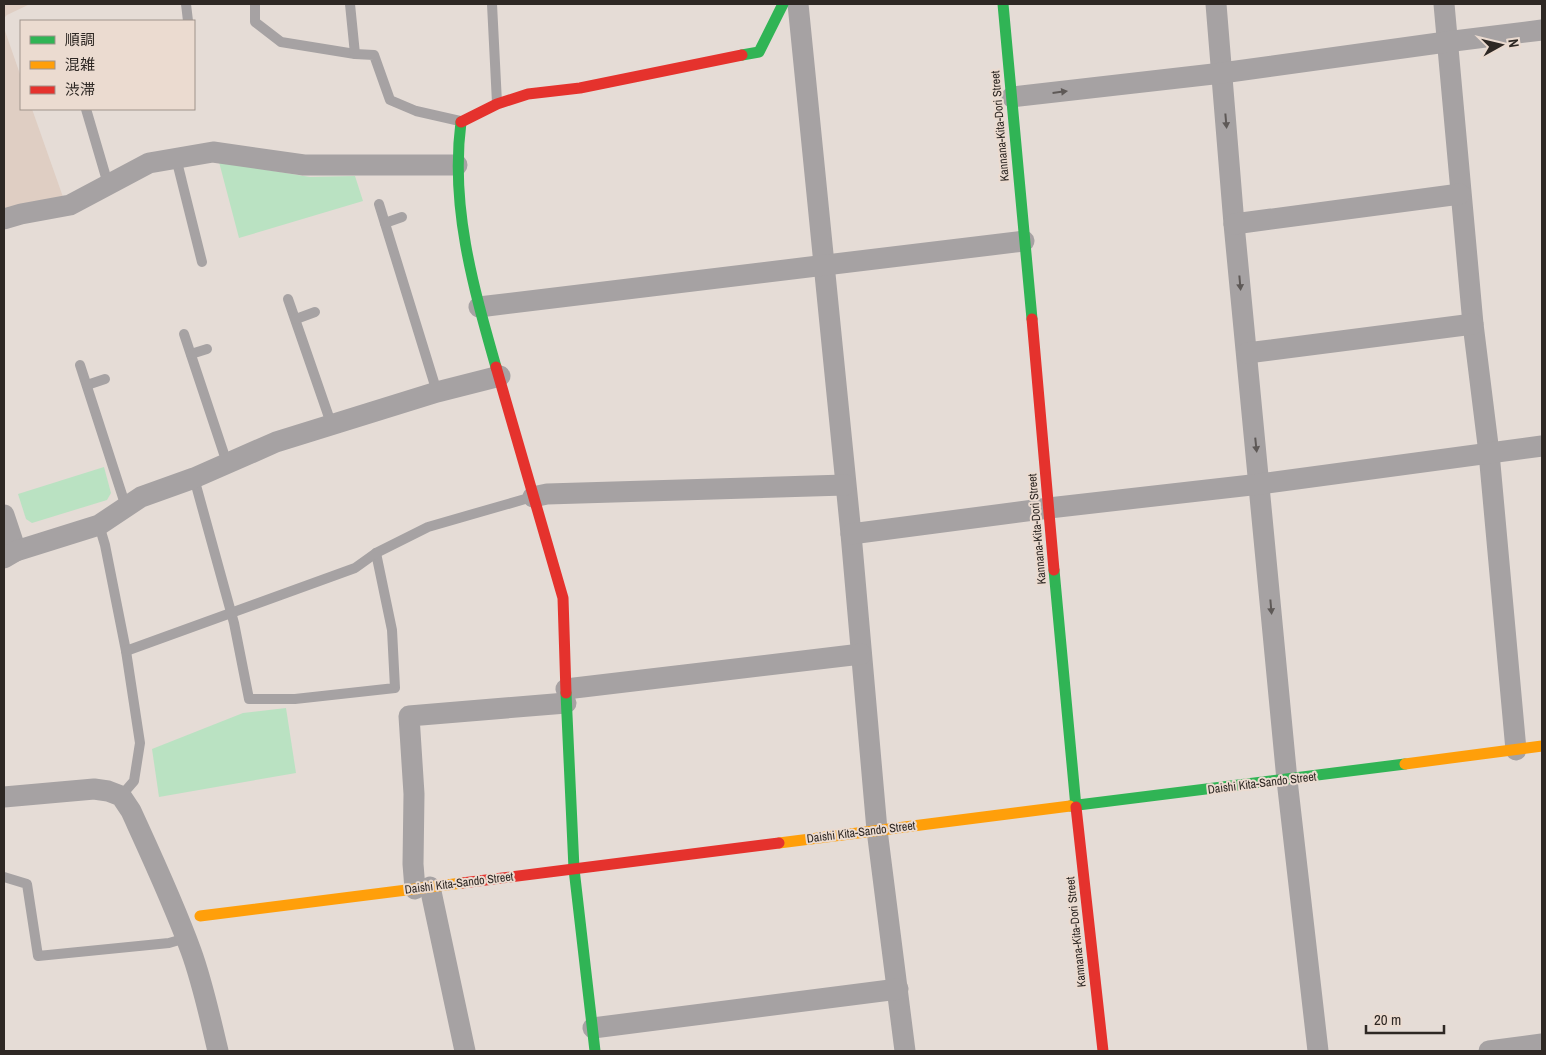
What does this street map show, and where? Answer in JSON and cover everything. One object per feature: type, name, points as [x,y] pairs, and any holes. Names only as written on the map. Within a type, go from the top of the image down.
[{"type":"street","points":[[595,1051],[574,869],[566,696],[564,598],[474,290],[464,238],[458,188],[457,165],[461,122],[497,104],[528,94],[580,88],[759,52],[784,4]]},
{"type":"street","points":[[798,4],[851,534],[877,830],[905,1051]]},
{"type":"street","name":"Kannana-Kita-Dori Street","points":[[1003,4],[1076,805],[1103,1051]]},
{"type":"street","points":[[1216,4],[1234,224],[1287,780],[1318,1051]]},
{"type":"street","points":[[1444,4],[1460,194],[1473,324],[1489,453],[1516,750]]},
{"type":"street","points":[[1012,97],[1222,73],[1542,30]]},
{"type":"street","points":[[4,220],[21,214],[70,204],[149,163],[213,152],[304,165],[457,165]]},
{"type":"street","points":[[1234,224],[1460,194]]},
{"type":"street","points":[[480,307],[1024,241]]},
{"type":"street","points":[[1246,354],[1473,324]]},
{"type":"street","points":[[4,515],[10,554],[99,525],[141,497],[194,478],[276,442],[438,392],[500,376]]},
{"type":"street","points":[[851,534],[1049,508],[1260,484],[1542,446]]},
{"type":"street","points":[[533,497],[557,493],[845,485]]},
{"type":"street","points":[[465,1051],[423,888],[413,864],[414,794],[409,716],[566,696],[861,654]]},
{"type":"street","name":"Daishi Kita-Sando Street","points":[[182,928],[200,916],[1287,780],[1542,746]]},
{"type":"street","points":[[4,797],[94,789],[122,796],[131,811],[182,928],[200,979],[218,1051]]},
{"type":"street","points":[[592,1028],[898,989]]},
{"type":"street","points":[[1488,1051],[1542,1044]]},
{"type":"lane","points":[[186,4],[188,20]]},
{"type":"lane","points":[[255,4],[255,22],[281,42],[355,54],[374,55],[390,100],[416,111],[461,122]]},
{"type":"lane","points":[[350,4],[355,54]]},
{"type":"lane","points":[[492,4],[497,104]]},
{"type":"lane","points":[[86,110],[108,184]]},
{"type":"lane","points":[[176,158],[202,262]]},
{"type":"lane","points":[[379,204],[438,392]]},
{"type":"lane","points":[[384,224],[402,217]]},
{"type":"lane","points":[[288,299],[332,426]]},
{"type":"lane","points":[[296,319],[315,312]]},
{"type":"lane","points":[[184,334],[227,464]]},
{"type":"lane","points":[[191,354],[207,349]]},
{"type":"lane","points":[[80,365],[126,507]]},
{"type":"lane","points":[[87,386],[105,379]]},
{"type":"lane","points":[[194,478],[232,612],[249,699],[295,699],[395,688],[392,630],[376,554]]},
{"type":"lane","points":[[126,651],[355,568],[376,554],[428,527],[533,497]]},
{"type":"lane","points":[[99,525],[126,651],[140,744],[134,781],[122,796]]},
{"type":"lane","points":[[4,878],[27,884],[38,956],[169,943],[182,928]]},
{"type":"shaded area","points":[[4,4],[30,4],[4,18]]},
{"type":"shaded area","points":[[4,28],[20,74],[20,110],[32,110],[63,197],[4,210]]},
{"type":"green space","points":[[219,162],[310,177],[355,176],[363,201],[239,238]]},
{"type":"green space","points":[[104,467],[111,493],[107,500],[32,523],[26,519],[18,494]]},
{"type":"green space","points":[[286,708],[296,773],[159,797],[152,749],[243,713]]},
{"type":"traffic: fast","points":[[742,55],[759,52],[783,4]]},
{"type":"traffic: fast","points":[[1003,4],[1032,319]]},
{"type":"traffic: fast","points":[[461,122],[458,153],[461,215],[472,276],[496,367]]},
{"type":"traffic: fast","points":[[1054,570],[1076,807]]},
{"type":"traffic: fast","points":[[566,693],[574,869],[595,1051]]},
{"type":"traffic: fast","points":[[1070,806],[1405,764]]},
{"type":"traffic: slow","points":[[1405,764],[1542,746]]},
{"type":"traffic: slow","points":[[779,843],[1070,806]]},
{"type":"traffic: slow","points":[[200,916],[462,883]]},
{"type":"traffic: jam","points":[[461,122],[497,104],[528,94],[580,88],[742,55]]},
{"type":"traffic: jam","points":[[1032,319],[1054,570]]},
{"type":"traffic: jam","points":[[496,367],[563,598],[566,693]]},
{"type":"traffic: jam","points":[[1076,807],[1103,1051]]},
{"type":"traffic: jam","points":[[462,883],[779,843]]}]
